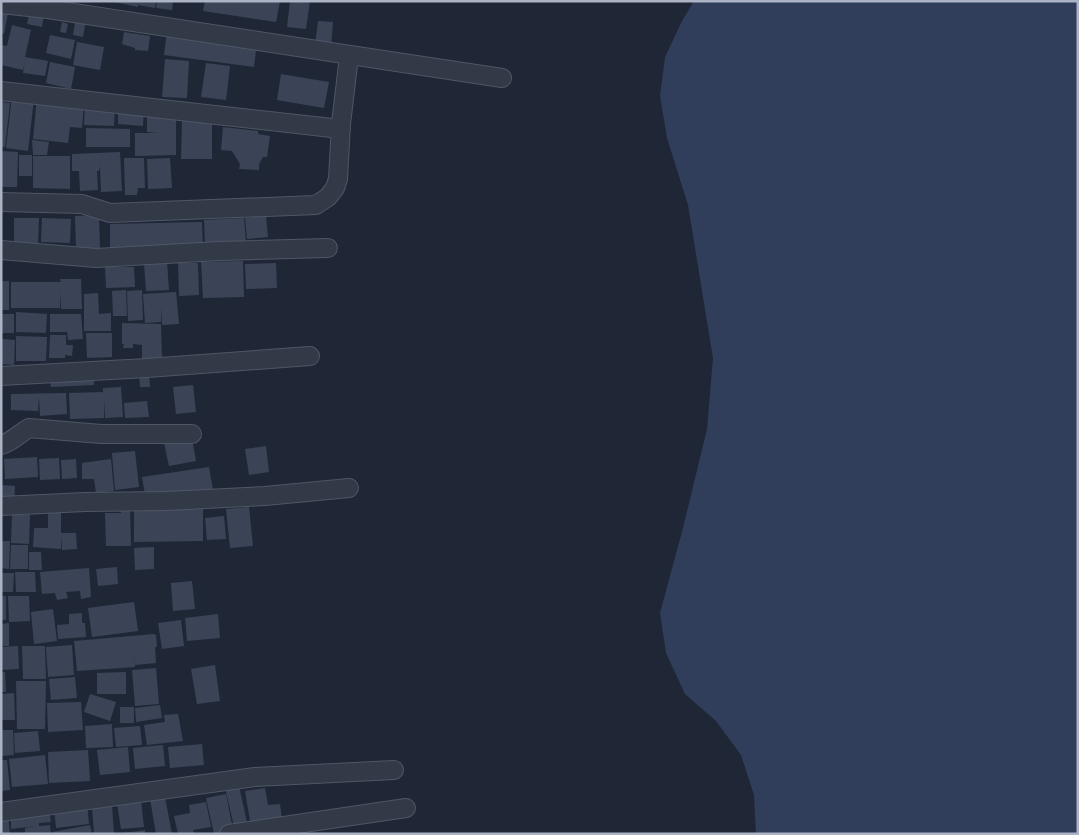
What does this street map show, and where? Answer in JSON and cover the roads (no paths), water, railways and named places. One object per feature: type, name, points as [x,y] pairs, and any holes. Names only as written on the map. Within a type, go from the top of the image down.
[{"type":"street","points":[[1,4],[48,9],[502,78]]},
{"type":"street","points":[[1,202],[82,204],[110,213],[316,205],[328,198],[335,188],[338,179],[348,56]]},
{"type":"street","points":[[1,91],[342,129]]},
{"type":"street","points":[[1,250],[96,258],[219,251],[328,248]]},
{"type":"street","points":[[1,376],[310,356]]},
{"type":"street","points":[[1,445],[13,441],[29,428],[101,434],[192,434]]},
{"type":"street","points":[[1,506],[85,502],[127,503],[265,496],[349,488]]},
{"type":"street","points":[[1,812],[254,777],[394,770]]},
{"type":"street","points":[[229,834],[406,808]]},
{"type":"water","points":[[694,1],[1078,1],[1078,834],[756,834],[754,795],[741,755],[716,721],[685,694],[666,653],[660,613],[707,429],[713,358],[688,205],[667,138],[660,96],[665,57]]}]
